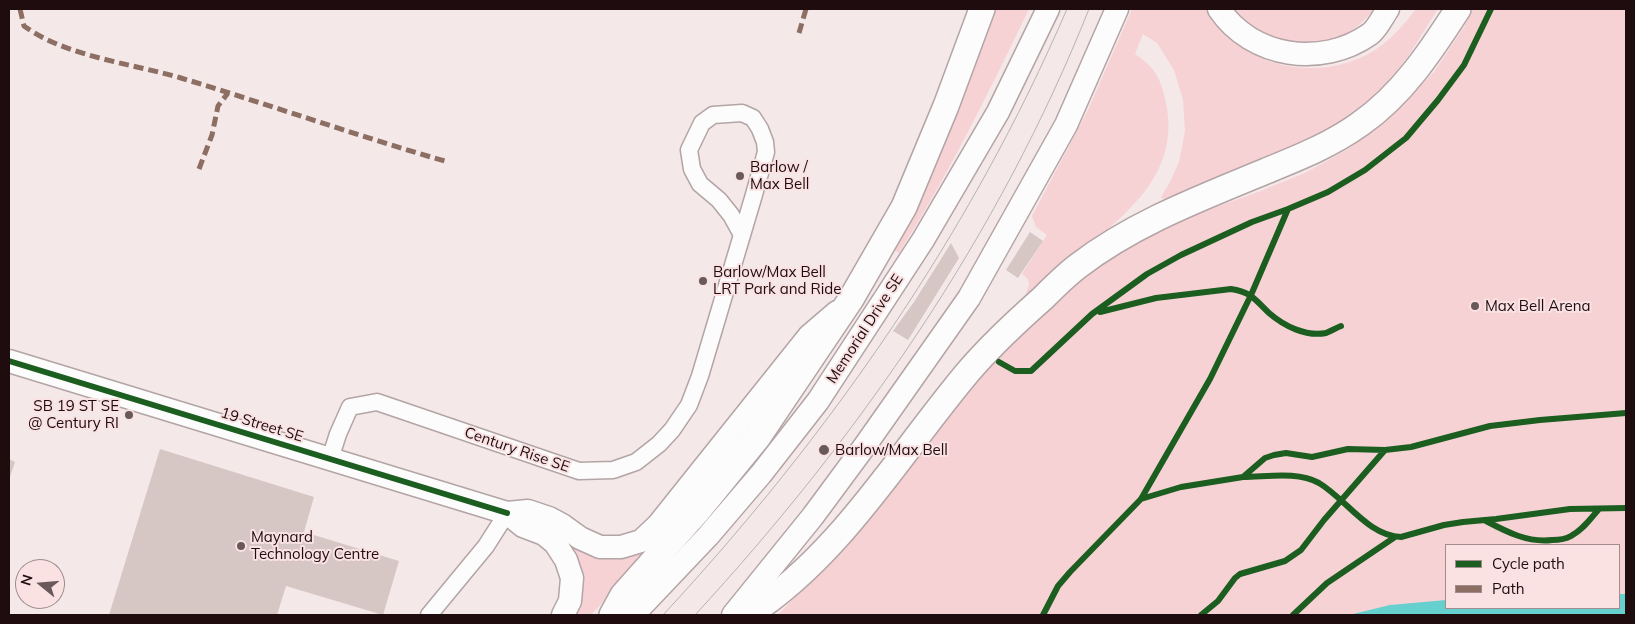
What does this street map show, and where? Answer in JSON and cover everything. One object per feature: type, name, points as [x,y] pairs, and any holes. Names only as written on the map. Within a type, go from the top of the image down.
[{"type":"main road","points":[[612,615],[623,595],[696,513],[758,438],[877,257],[904,208],[946,106],[982,9]]},
{"type":"main road","name":"Memorial Drive SE","points":[[633,615],[708,536],[761,474],[818,401],[924,240],[998,112],[1048,9]]},
{"type":"main road","points":[[733,615],[813,516],[969,298],[1066,125],[1117,9]]},
{"type":"main road","points":[[1219,9],[1228,23],[1258,44],[1292,54],[1315,55],[1336,51],[1372,33],[1402,9]]},
{"type":"main road","points":[[1372,33],[1388,9]]},
{"type":"main road","points":[[748,615],[764,604],[815,560],[876,491],[969,371],[1013,324],[1078,266],[1140,226],[1316,150],[1360,124],[1400,90],[1435,45],[1458,9]]},
{"type":"main road","points":[[507,513],[528,511],[549,518],[580,538],[600,547],[621,547],[641,541],[658,525],[808,336],[851,299]]},
{"type":"main road","name":"19 Street SE","points":[[9,361],[507,513]]},
{"type":"main road","points":[[507,513],[523,526],[544,534],[555,543],[566,560],[572,578],[570,601],[564,615]]},
{"type":"street","name":"Century Rise SE","points":[[330,459],[338,434],[350,407],[377,402],[579,471],[613,470],[636,462],[659,444],[672,430],[689,405],[700,376],[742,235],[766,152],[765,142],[753,118],[742,113],[713,115],[702,123],[689,150],[692,169],[700,184],[719,200],[731,215],[742,235]]},
{"type":"street","points":[[429,615],[486,546],[507,513]]},
{"type":"shaded area","points":[[994,9],[1029,9],[951,163],[899,253],[893,249],[981,47]]},
{"type":"shaded area","points":[[1132,9],[1207,9],[1225,33],[1244,49],[1263,59],[1283,65],[1304,68],[1345,63],[1364,56],[1391,37],[1416,9],[1438,9],[1407,58],[1381,91],[1353,118],[1326,137],[1167,203],[1161,197],[1179,162],[1185,131],[1183,100],[1174,70],[1157,43],[1143,34],[1135,54],[1153,69],[1160,81],[1166,103],[1168,127],[1166,149],[1159,168],[1135,203],[1119,219],[1024,300],[1029,284],[1028,279],[1022,274],[1047,235],[1036,227],[1032,216],[1088,110]]},
{"type":"shaded area","points":[[1230,9],[1374,9],[1354,29],[1338,38],[1316,42],[1293,42],[1271,39],[1259,34]]},
{"type":"shaded area","points":[[1473,9],[1626,9],[1626,615],[778,615],[892,493],[911,456],[1011,341],[1080,279],[1136,242],[1199,213],[1305,173],[1350,148],[1392,113],[1434,72],[1464,27]]},
{"type":"shaded area","points":[[575,548],[583,553],[600,557],[644,549],[648,553],[591,615],[573,615],[571,552]]},
{"type":"water","points":[[1620,594],[1626,594],[1626,615],[1349,615],[1390,605],[1445,600],[1445,609],[1620,609]]},
{"type":"building","points":[[1030,232],[1043,241],[1018,278],[1006,270]]},
{"type":"building","points":[[951,243],[959,258],[908,340],[893,331],[914,302]]},
{"type":"building","name":"Maynard Technology Centre","points":[[160,449],[314,497],[304,532],[399,561],[383,615],[286,586],[277,615],[109,615]]},
{"type":"building","points":[[9,459],[15,462],[9,480]]},
{"type":"tram line","points":[[663,615],[724,547],[783,476],[838,404],[891,329],[940,252],[986,173],[1029,92],[1067,9]]},
{"type":"tram line","points":[[695,615],[813,477],[868,405],[920,330],[968,253],[1013,174],[1053,93],[1089,9]]},
{"type":"marked path","points":[[20,9],[24,26],[41,37],[79,52],[181,78],[448,162]]},
{"type":"marked path","points":[[799,33],[806,9]]},
{"type":"marked path","points":[[199,169],[212,135],[218,106],[228,93]]},
{"type":"cycle path","points":[[999,362],[1015,371],[1031,371],[1092,314],[1147,274],[1181,255],[1252,222],[1328,192],[1365,170],[1406,138],[1438,100],[1464,65],[1491,9]]},
{"type":"cycle path","points":[[1043,615],[1058,586],[1141,499],[1210,379],[1251,295],[1288,209]]},
{"type":"cycle path","points":[[1100,312],[1156,298],[1231,289],[1249,294],[1275,318],[1303,332],[1326,333],[1341,326]]},
{"type":"cycle path","points":[[9,361],[507,513]]},
{"type":"cycle path","points":[[1201,615],[1218,601],[1240,574],[1285,561],[1301,550],[1324,520],[1385,450],[1411,447],[1490,426],[1626,413]]},
{"type":"cycle path","points":[[1141,499],[1181,487],[1243,477],[1265,458],[1274,455],[1286,453],[1312,457],[1348,449],[1385,450]]},
{"type":"cycle path","points":[[1243,477],[1292,476],[1310,479],[1329,490],[1368,524],[1389,535],[1401,537],[1444,525],[1463,522],[1570,509],[1626,508]]},
{"type":"cycle path","points":[[1486,521],[1510,533],[1526,538],[1557,540],[1567,538],[1579,531],[1599,509]]},
{"type":"cycle path","points":[[1293,615],[1327,583],[1395,537]]},
{"type":"place","name":"Barlow / Max Bell","points":[[740,176]]},
{"type":"place","name":"Barlow/Max Bell LRT Park and Ride","points":[[703,281]]},
{"type":"place","name":"Max Bell Arena","points":[[1475,306]]},
{"type":"place","name":"SB 19 ST SE @ Century RI","points":[[129,415]]},
{"type":"place","name":"Barlow/Max Bell","points":[[824,450]]},
{"type":"place","name":"Maynard Technology Centre","points":[[241,546]]}]
